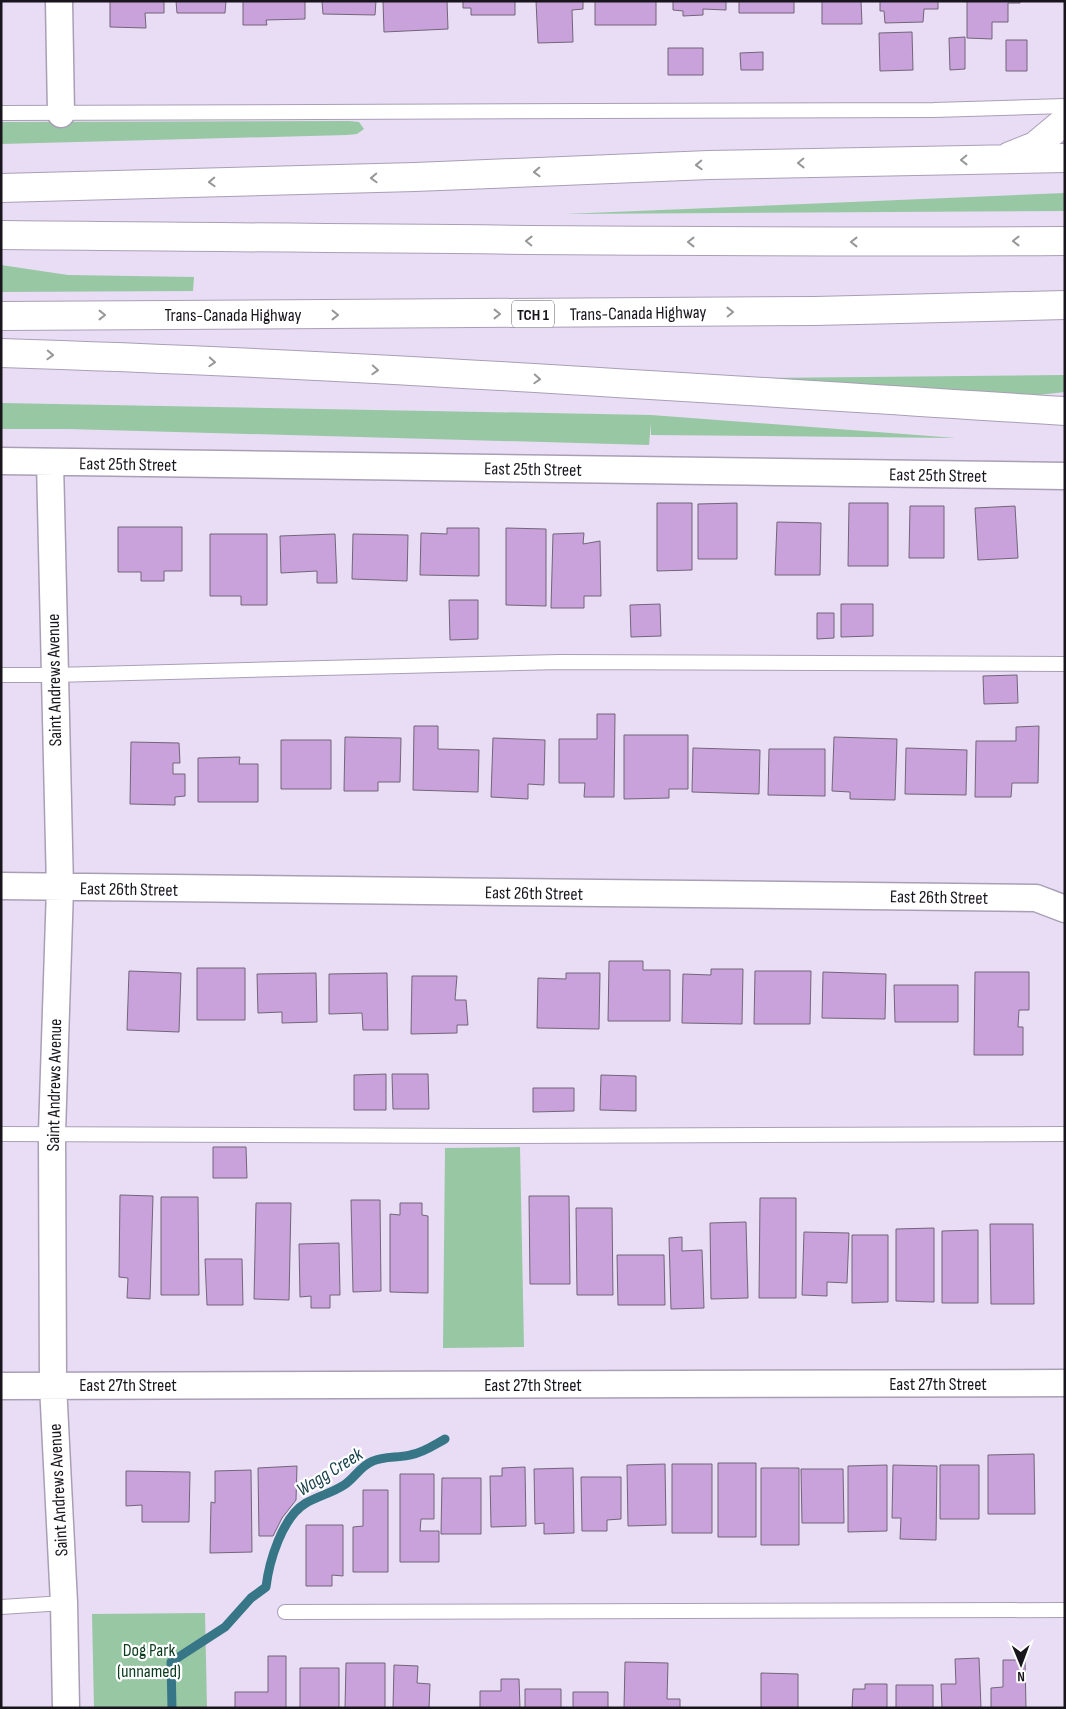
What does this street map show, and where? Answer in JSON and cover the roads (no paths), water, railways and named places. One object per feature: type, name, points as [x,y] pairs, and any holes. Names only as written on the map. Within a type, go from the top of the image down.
[{"type":"highway","points":[[1004,159],[1035,146],[1065,121]]},
{"type":"highway","points":[[1,188],[415,177],[709,165],[1065,158]]},
{"type":"highway","points":[[1,235],[566,241],[1065,241]]},
{"type":"highway","name":"Trans-Canada Highway","points":[[1,316],[816,312],[1065,305]]},
{"type":"highway","points":[[1,353],[126,357],[587,381],[1065,411]]},
{"type":"street","points":[[59,1],[61,114]]},
{"type":"street","name":"East 25th Street","points":[[1,462],[1065,476]]},
{"type":"street","name":"Saint Andrews Avenue","points":[[50,462],[60,888],[52,1133],[54,1386],[64,1603],[66,1708]]},
{"type":"street","name":"East 26th Street","points":[[1,886],[1036,898],[1065,909]]},
{"type":"street","name":"East 27th Street","points":[[1,1386],[1065,1383]]},
{"type":"lane","points":[[1,114],[934,110],[1065,106]]},
{"type":"lane","points":[[1,674],[54,675],[560,662],[1065,664]]},
{"type":"lane","points":[[1,1134],[470,1136],[1065,1134]]},
{"type":"lane","points":[[1,1607],[64,1603]]},
{"type":"lane","points":[[285,1612],[1065,1610]]},
{"type":"waterway","name":"Wagg Creek","points":[[172,1708],[171,1662],[225,1627],[251,1598],[266,1587],[270,1565],[278,1541],[290,1519],[298,1510],[306,1503],[344,1485],[373,1461],[415,1454],[445,1439]]},
{"type":"park label","name":"Dog Park (unnamed)","points":[[149,1660]]}]
